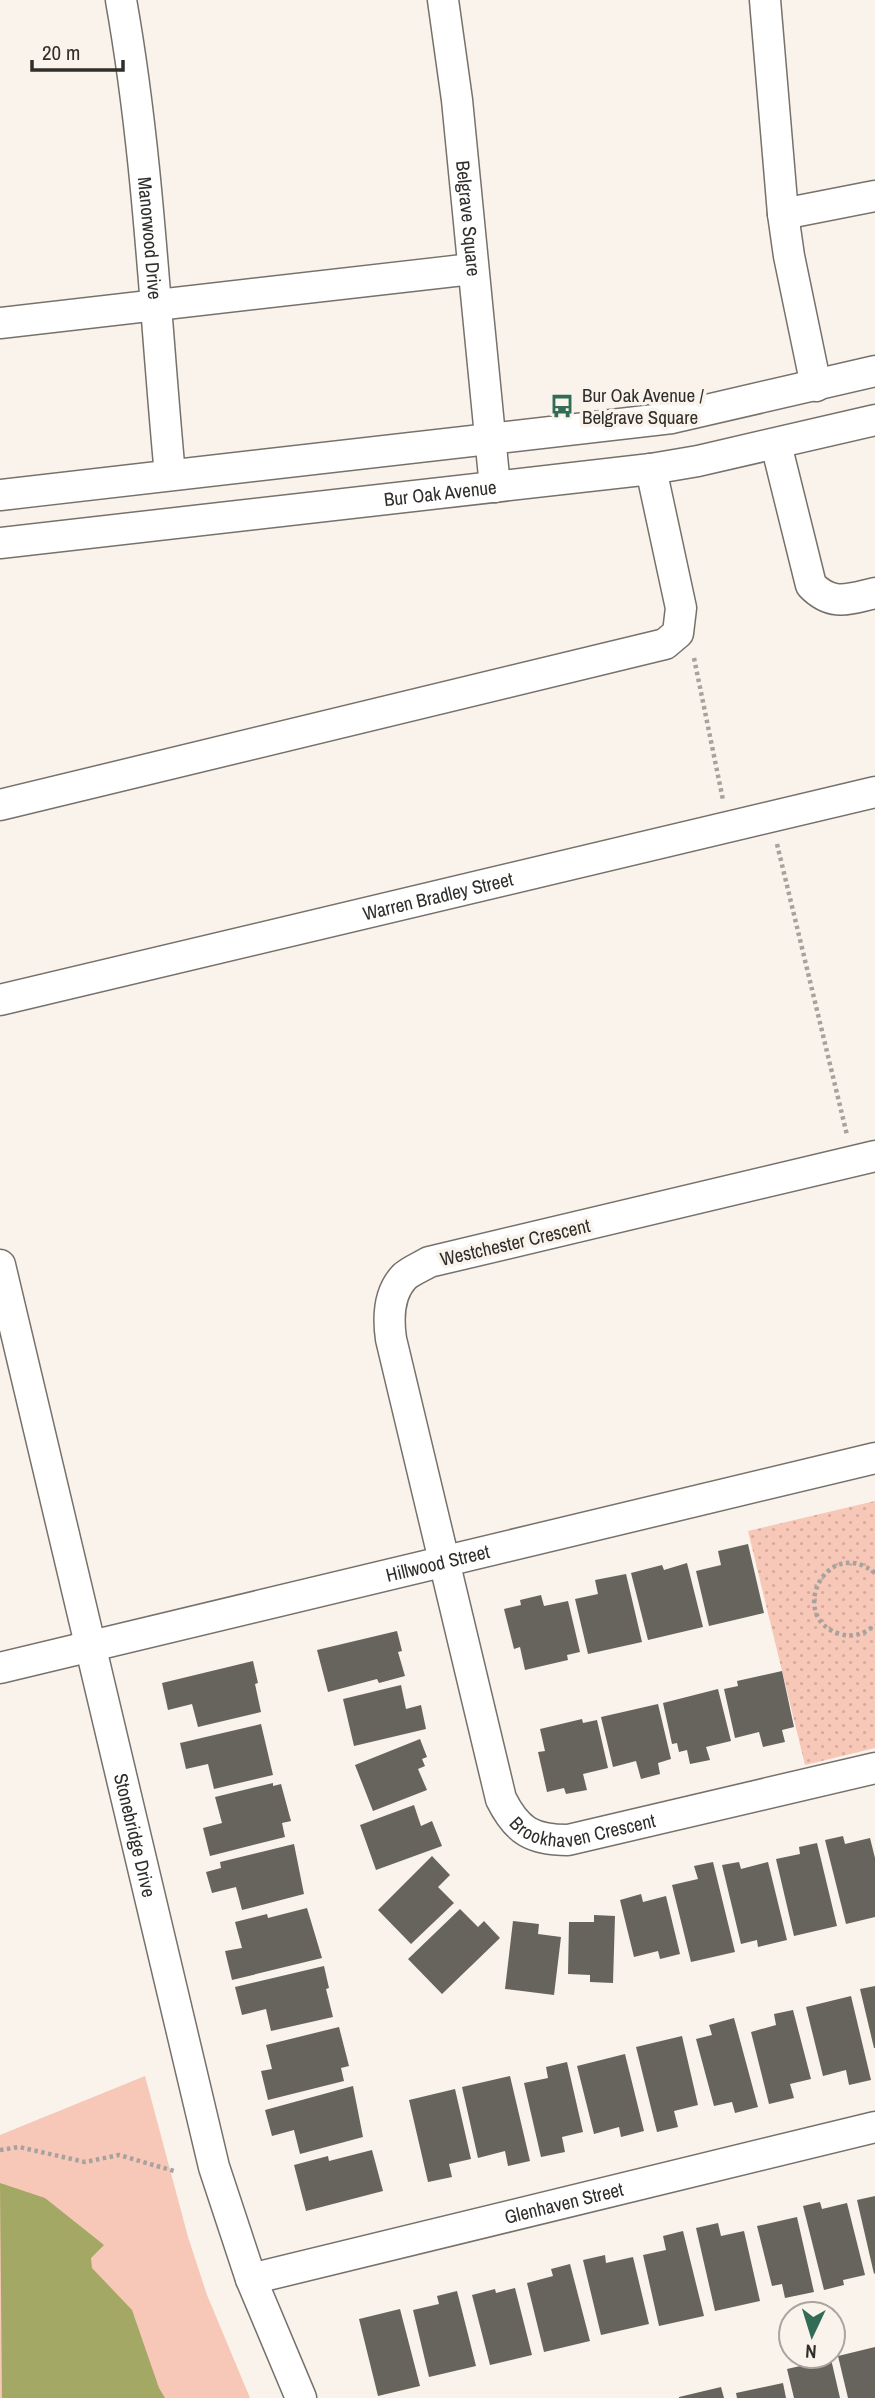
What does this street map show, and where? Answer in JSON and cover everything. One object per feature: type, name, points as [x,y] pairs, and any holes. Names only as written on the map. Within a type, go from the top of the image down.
[{"type":"street","name":"Manorwood Drive","points":[[121,0],[135,78],[170,475]]},
{"type":"street","name":"Belgrave Square","points":[[443,0],[457,100],[495,488]]},
{"type":"street","points":[[765,0],[783,214],[816,386]]},
{"type":"street","points":[[783,214],[875,196]]},
{"type":"street","points":[[0,323],[472,269]]},
{"type":"street","points":[[0,495],[672,418],[875,371]]},
{"type":"street","name":"Bur Oak Avenue","points":[[0,543],[651,469],[776,444],[875,420]]},
{"type":"street","points":[[776,444],[811,585],[820,595],[829,599],[839,600],[875,593]]},
{"type":"street","points":[[0,805],[665,644],[678,633],[681,608],[651,469]]},
{"type":"street","name":"Warren Bradley Street","points":[[0,1000],[875,792]]},
{"type":"street","name":"Westchester Crescent","points":[[445,1562],[391,1339],[389,1319],[392,1298],[404,1276],[429,1262],[868,1158]]},
{"type":"street","name":"Stonebridge Drive","points":[[0,1265],[214,2167],[251,2279],[301,2398]]},
{"type":"street","name":"Hillwood Street","points":[[0,1668],[875,1458]]},
{"type":"street","name":"Brookhaven Crescent","points":[[445,1562],[501,1799],[511,1818],[528,1833],[548,1840],[568,1840],[875,1768]]},
{"type":"street","name":"Glenhaven Street","points":[[251,2279],[875,2127]]},
{"type":"path","points":[[771,816],[849,1143],[868,1158]]},
{"type":"path","points":[[875,1573],[862,1565],[839,1564],[828,1570],[820,1579],[814,1602],[816,1613],[832,1631],[856,1635],[875,1626]]},
{"type":"path","points":[[0,2150],[19,2147],[86,2162],[120,2155],[174,2172]]},
{"type":"shaded area","points":[[875,1501],[875,1748],[805,1765],[748,1531]]},
{"type":"shaded area","points":[[145,2076],[188,2237],[207,2295],[250,2398],[0,2398],[0,2135]]},
{"type":"shaded area","points":[[0,2183],[45,2198],[104,2245],[91,2258],[92,2268],[132,2310],[159,2388],[165,2398],[2,2398]]},
{"type":"building","points":[[748,1544],[764,1613],[709,1626],[696,1571],[721,1565],[718,1551]]},
{"type":"building","points":[[687,1563],[703,1627],[648,1640],[631,1573],[662,1565],[664,1570]]},
{"type":"building","points":[[626,1574],[642,1642],[588,1654],[575,1599],[598,1594],[595,1580]]},
{"type":"building","points":[[541,1595],[544,1606],[568,1601],[580,1652],[567,1655],[568,1660],[525,1670],[520,1647],[514,1649],[504,1609],[521,1605],[520,1600]]},
{"type":"building","points":[[397,1631],[402,1651],[398,1652],[405,1676],[379,1683],[377,1679],[328,1692],[317,1650]]},
{"type":"building","points":[[253,1661],[261,1712],[198,1727],[192,1704],[168,1710],[162,1683]]},
{"type":"building","points":[[782,1671],[794,1727],[782,1730],[785,1742],[763,1747],[759,1732],[735,1738],[724,1689],[738,1686],[737,1681]]},
{"type":"building","points":[[401,1685],[406,1709],[421,1705],[426,1729],[354,1746],[343,1699]]},
{"type":"building","points":[[718,1689],[731,1741],[706,1747],[710,1760],[690,1764],[687,1750],[679,1752],[677,1743],[672,1744],[663,1703]]},
{"type":"building","points":[[658,1704],[671,1759],[658,1763],[660,1774],[641,1779],[636,1761],[613,1767],[601,1717]]},
{"type":"building","points":[[582,1719],[583,1723],[597,1720],[608,1768],[583,1774],[587,1790],[566,1794],[564,1788],[547,1792],[538,1752],[545,1751],[540,1729]]},
{"type":"building","points":[[261,1724],[273,1775],[214,1789],[208,1764],[186,1769],[180,1743]]},
{"type":"building","points":[[420,1739],[427,1757],[422,1759],[425,1766],[418,1769],[427,1790],[373,1811],[355,1765]]},
{"type":"building","points":[[273,1783],[273,1786],[281,1784],[291,1821],[282,1823],[285,1837],[210,1856],[203,1828],[222,1823],[215,1797]]},
{"type":"building","points":[[414,1805],[421,1826],[432,1821],[442,1846],[376,1870],[360,1825]]},
{"type":"building","points":[[843,1836],[845,1844],[870,1838],[875,1858],[875,1917],[846,1924],[825,1840]]},
{"type":"building","points":[[817,1843],[837,1926],[794,1936],[776,1859],[800,1854],[799,1847]]},
{"type":"building","points":[[294,1844],[304,1894],[242,1910],[236,1887],[212,1893],[206,1872],[221,1868],[220,1862]]},
{"type":"building","points":[[432,1856],[450,1875],[438,1887],[454,1903],[411,1944],[378,1910]]},
{"type":"building","points":[[713,1862],[735,1952],[691,1962],[672,1885],[698,1879],[694,1866]]},
{"type":"building","points":[[739,1862],[741,1869],[768,1862],[787,1940],[758,1947],[757,1940],[741,1944],[722,1865]]},
{"type":"building","points":[[641,1894],[643,1902],[666,1896],[680,1954],[660,1959],[658,1951],[634,1957],[620,1900]]},
{"type":"building","points":[[307,1908],[322,1958],[232,1980],[225,1951],[242,1948],[235,1922],[267,1914],[268,1918]]},
{"type":"building","points":[[460,1909],[478,1927],[484,1921],[500,1938],[442,1994],[408,1959]]},
{"type":"building","points":[[594,1915],[615,1916],[613,1983],[590,1982],[590,1975],[568,1974],[569,1922],[594,1922]]},
{"type":"building","points":[[513,1921],[539,1924],[538,1934],[561,1937],[554,1995],[505,1989]]},
{"type":"building","points":[[324,1966],[333,2017],[271,2031],[266,2009],[242,2015],[235,1987]]},
{"type":"building","points":[[875,1986],[875,2048],[874,2048],[860,1989]]},
{"type":"building","points":[[851,1996],[871,2080],[849,2085],[846,2070],[823,2076],[806,2007]]},
{"type":"building","points":[[793,2010],[811,2079],[790,2084],[794,2098],[769,2104],[751,2032],[776,2025],[774,2014]]},
{"type":"building","points":[[734,2018],[758,2107],[735,2113],[732,2102],[714,2106],[696,2039],[712,2035],[709,2025]]},
{"type":"building","points":[[339,2027],[349,2066],[341,2068],[344,2081],[268,2100],[261,2071],[272,2069],[266,2045]]},
{"type":"building","points":[[682,2036],[698,2105],[674,2111],[678,2127],[657,2132],[636,2047]]},
{"type":"building","points":[[625,2054],[644,2131],[621,2137],[619,2127],[594,2134],[577,2066]]},
{"type":"building","points":[[567,2062],[583,2132],[562,2137],[565,2152],[541,2157],[524,2083],[548,2078],[546,2067]]},
{"type":"building","points":[[510,2076],[530,2161],[508,2166],[505,2151],[478,2158],[462,2087]]},
{"type":"building","points":[[353,2086],[363,2137],[300,2154],[294,2130],[272,2136],[265,2110]]},
{"type":"building","points":[[455,2089],[471,2159],[449,2164],[452,2177],[428,2182],[409,2100]]},
{"type":"building","points":[[372,2150],[383,2191],[306,2211],[294,2165],[328,2156],[329,2161]]},
{"type":"building","points":[[875,2196],[875,2273],[874,2274],[857,2200]]},
{"type":"building","points":[[820,2202],[822,2209],[847,2203],[865,2275],[843,2280],[844,2285],[824,2290],[803,2206]]},
{"type":"building","points":[[797,2217],[814,2292],[785,2298],[782,2284],[772,2286],[757,2226]]},
{"type":"building","points":[[718,2223],[721,2236],[744,2231],[760,2301],[715,2311],[696,2228]]},
{"type":"building","points":[[683,2231],[704,2316],[659,2326],[643,2255],[666,2250],[663,2236]]},
{"type":"building","points":[[605,2255],[606,2263],[633,2257],[649,2324],[601,2335],[583,2260]]},
{"type":"building","points":[[570,2264],[590,2341],[544,2352],[527,2283],[553,2276],[551,2269]]},
{"type":"building","points":[[515,2288],[532,2355],[490,2365],[472,2295],[495,2289],[496,2293]]},
{"type":"building","points":[[457,2291],[476,2366],[429,2377],[413,2310],[439,2304],[437,2296]]},
{"type":"building","points":[[400,2309],[420,2386],[378,2396],[359,2319]]},
{"type":"building","points":[[875,2347],[875,2398],[848,2398],[841,2370],[847,2370],[847,2354]]},
{"type":"building","points":[[787,2370],[834,2370],[840,2398],[794,2398]]},
{"type":"building","points":[[783,2383],[786,2398],[737,2398],[736,2393]]},
{"type":"building","points":[[721,2387],[724,2398],[679,2398],[679,2397]]},
{"type":"place","name":"Bur Oak Avenue / Belgrave Square","points":[[562,406]]}]
